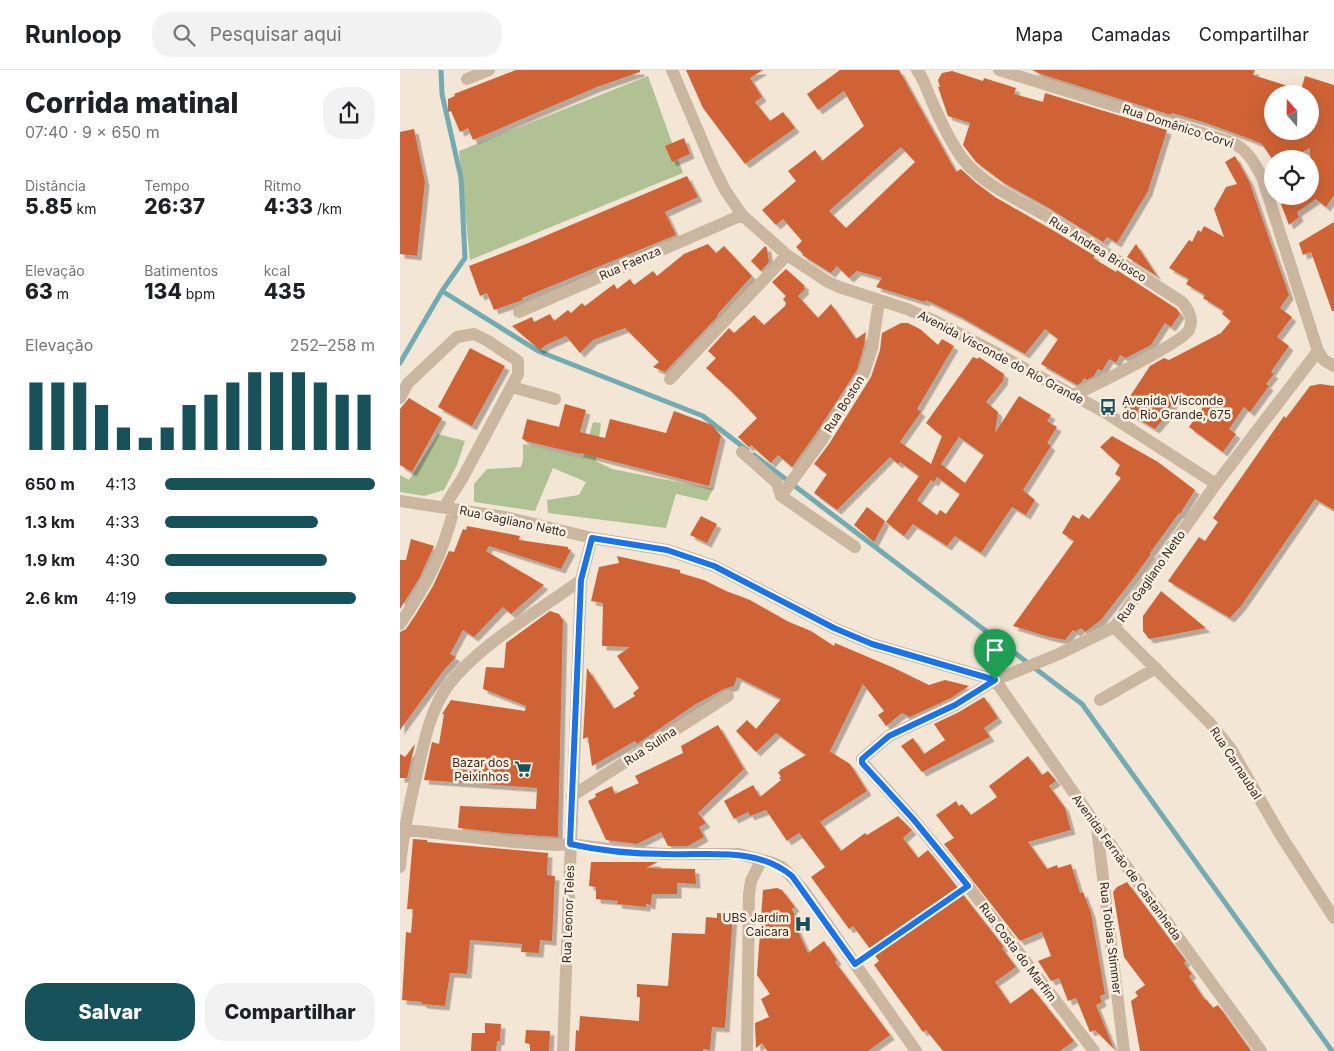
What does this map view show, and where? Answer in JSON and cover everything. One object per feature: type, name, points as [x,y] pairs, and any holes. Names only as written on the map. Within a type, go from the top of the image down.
[{"type":"street","points":[[467,79],[489,70]]},
{"type":"street","name":"Avenida Visconde do Rio Grande","points":[[672,70],[725,190],[742,215],[787,255],[828,282],[907,309],[935,321],[1074,395],[1106,413],[1216,484]]},
{"type":"street","name":"Rua Domênico Corvi","points":[[999,70],[1231,142],[1245,150],[1254,160],[1262,177],[1318,351],[1324,360],[1334,366]]},
{"type":"street","name":"Rua Andrea Briosco","points":[[922,72],[930,98],[951,142],[963,160],[981,177],[997,189],[1043,214],[1182,302],[1191,315],[1188,332],[1184,335],[1147,358],[1074,395]]},
{"type":"street","name":"Rua Faenza","points":[[519,312],[742,215]]},
{"type":"street","points":[[670,379],[787,255]]},
{"type":"street","name":"Rua Boston","points":[[781,496],[822,440],[864,373],[872,348],[880,301]]},
{"type":"street","points":[[400,398],[408,383],[457,337],[474,334],[518,361],[518,374],[512,387],[448,508],[447,535],[433,570],[400,624]]},
{"type":"street","name":"Rua Gagliano Netto","points":[[400,501],[505,517],[592,538],[667,550],[706,564],[834,628],[872,644],[995,680],[1114,628],[1216,484],[1318,351]]},
{"type":"street","points":[[512,387],[555,399]]},
{"type":"street","points":[[742,452],[777,483],[781,496],[855,546]]},
{"type":"street","name":"Rua Leonor Teles","points":[[563,1051],[581,580],[592,538]]},
{"type":"street","points":[[400,867],[402,829],[426,733],[447,688],[458,674],[495,640],[581,580]]},
{"type":"street","name":"Rua Carnaubal","points":[[1114,628],[1210,723],[1230,749],[1280,834],[1334,918]]},
{"type":"street","points":[[1100,700],[1156,668]]},
{"type":"street","name":"Rua Costa do Marfim","points":[[995,680],[955,705],[889,736],[865,756],[862,763],[914,820],[968,886],[1094,1051]]},
{"type":"street","name":"Avenida Fernão de Castanheda","points":[[995,680],[1097,826],[1261,1051]]},
{"type":"street","name":"Rua Sulina","points":[[572,796],[728,696]]},
{"type":"street","name":"Rua Tobias Stimmer","points":[[1097,826],[1124,1051]]},
{"type":"street","points":[[402,829],[549,845],[570,844],[596,849],[666,854],[739,854],[782,867],[792,876],[916,1051]]},
{"type":"street","points":[[748,1051],[749,894],[751,881],[761,861]]},
{"type":"path","points":[[855,964],[968,886]]},
{"type":"green space","points":[[648,76],[683,173],[470,260],[459,151]]},
{"type":"green space","points":[[593,422],[601,423],[596,461],[612,469],[713,489],[707,501],[676,494],[666,528],[548,513],[547,500],[579,495],[586,482],[553,468],[535,511],[474,502],[474,484],[487,469],[521,467],[523,444],[583,458]]},
{"type":"green space","points":[[438,434],[465,441],[457,465],[444,490],[424,496],[400,492],[400,475],[409,480]]},
{"type":"building","points":[[516,70],[640,70],[640,72],[597,87],[473,140],[468,128],[460,132],[451,111],[448,112],[448,99],[455,96],[454,94]]},
{"type":"building","points":[[686,70],[763,70],[750,78],[762,97],[755,102],[770,121],[783,112],[795,128],[745,164],[703,108]]},
{"type":"building","points":[[840,70],[899,70],[956,172],[961,169],[995,197],[1095,256],[1093,258],[1116,272],[1117,270],[1177,309],[1180,314],[1171,327],[1165,323],[1151,345],[1126,358],[1120,355],[1116,363],[1109,359],[1102,371],[1098,369],[1094,376],[1087,380],[1084,378],[1077,385],[1041,364],[1058,339],[1045,329],[1025,354],[959,316],[926,300],[925,302],[876,287],[882,278],[857,271],[849,278],[837,266],[831,273],[802,255],[796,247],[802,241],[783,219],[776,225],[762,210],[796,181],[788,171],[815,150],[822,161],[864,126],[844,91],[818,110],[807,94]],"holes":[[[901,147],[915,162],[846,228],[829,211]]]},
{"type":"building","points":[[1032,70],[1255,70],[1253,75],[1285,85],[1264,85],[1264,140],[1319,140],[1319,85],[1302,85],[1305,76],[1334,85],[1334,195],[1326,207],[1319,201],[1319,150],[1310,150],[1310,148],[1306,150],[1266,150],[1262,144],[1250,139],[1206,123],[1172,113],[1171,115]]},
{"type":"building","points":[[952,71],[983,81],[984,78],[1016,88],[1014,94],[1043,102],[1045,93],[1167,130],[1148,191],[1117,243],[1107,237],[1103,242],[1004,183],[976,162],[963,145],[970,123],[948,116],[938,87],[940,87],[938,80],[942,73]]},
{"type":"building","points":[[414,129],[425,182],[417,256],[400,254],[400,132]]},
{"type":"building","points":[[684,138],[690,154],[672,162],[665,146]]},
{"type":"building","points":[[1235,156],[1249,181],[1289,295],[1280,308],[1292,317],[1277,337],[1289,346],[1271,372],[1274,374],[1266,384],[1269,386],[1250,412],[1244,407],[1229,429],[1236,434],[1223,452],[1189,427],[1203,407],[1181,392],[1166,413],[1168,414],[1155,429],[1128,413],[1123,407],[1150,366],[1164,358],[1169,360],[1221,333],[1231,321],[1222,314],[1224,311],[1203,298],[1205,295],[1186,284],[1189,279],[1169,268],[1189,240],[1192,242],[1198,230],[1201,232],[1204,226],[1224,237],[1214,209],[1226,187],[1237,184],[1225,162]]},
{"type":"building","points":[[687,176],[698,197],[665,212],[676,235],[522,298],[523,300],[494,310],[487,293],[480,296],[469,266]]},
{"type":"building","points":[[1281,205],[1307,205],[1297,212],[1299,217],[1289,225]]},
{"type":"building","points":[[1334,222],[1334,311],[1332,311],[1311,252],[1303,255],[1299,243]]},
{"type":"building","points":[[708,244],[716,253],[724,246],[752,276],[718,316],[665,372],[653,367],[659,362],[625,328],[593,340],[580,353],[566,336],[546,345],[540,350],[512,326],[532,317],[534,322],[550,314],[554,321],[568,310],[571,313],[582,303],[585,306],[614,284],[617,289],[630,279],[634,285],[653,271],[657,276],[684,254]]},
{"type":"building","points":[[1136,244],[1157,276],[1127,257]]},
{"type":"building","points":[[765,246],[769,262],[761,271],[751,261]]},
{"type":"building","points":[[786,269],[805,286],[803,287],[805,289],[798,296],[818,318],[831,304],[856,339],[866,332],[857,370],[792,467],[778,455],[771,463],[751,445],[749,447],[738,437],[757,418],[706,368],[716,358],[708,351],[729,328],[734,333],[754,315],[764,325],[785,306],[786,303],[783,299],[786,296],[772,282]]},
{"type":"building","points":[[901,323],[908,323],[920,329],[938,345],[942,339],[954,346],[917,409],[921,412],[900,442],[931,464],[942,436],[926,423],[973,357],[978,359],[979,357],[1004,374],[1003,381],[986,402],[998,412],[995,433],[1019,396],[1051,415],[1047,421],[1057,427],[1047,443],[1051,446],[1023,490],[1035,500],[1026,515],[1012,507],[981,553],[955,536],[947,546],[913,524],[904,536],[886,522],[919,476],[890,457],[837,510],[814,493],[827,474],[814,464],[829,444],[871,377],[880,350],[882,333]],"holes":[[[959,437],[984,455],[965,483],[941,464]],[[937,477],[960,494],[946,514],[940,510],[937,515],[917,500],[931,480],[934,482]]]},
{"type":"building","points":[[470,348],[505,366],[472,426],[438,407]]},
{"type":"building","points":[[1320,384],[1334,386],[1334,510],[1315,499],[1241,606],[1230,618],[1168,581],[1199,537],[1205,541],[1218,522],[1213,518],[1284,416],[1286,418],[1310,386]]},
{"type":"building","points":[[409,398],[442,418],[412,472],[400,465],[400,409]]},
{"type":"building","points":[[565,404],[586,410],[580,432],[605,438],[610,419],[666,433],[674,411],[712,425],[721,436],[709,486],[522,439],[527,419],[559,427]]},
{"type":"building","points":[[1112,436],[1158,462],[1195,490],[1132,580],[1101,620],[1085,632],[1081,628],[1076,632],[1073,630],[1065,640],[1013,626],[1074,541],[1062,533],[1073,515],[1079,519],[1082,514],[1089,519],[1121,478],[1115,474],[1120,465],[1100,447]]},
{"type":"building","points":[[867,507],[885,521],[874,542],[854,525]]},
{"type":"building","points":[[701,516],[717,524],[707,543],[690,535]]},
{"type":"building","points":[[467,526],[520,536],[519,540],[568,547],[571,550],[561,569],[489,546],[486,551],[544,585],[511,614],[503,607],[474,637],[463,630],[450,654],[456,657],[443,671],[400,730],[400,632],[406,629],[416,614],[433,586],[449,551],[454,552],[463,529],[466,530]]},
{"type":"building","points":[[411,539],[434,546],[419,579],[400,609],[400,560],[406,560]]},
{"type":"building","points":[[617,556],[680,570],[680,573],[704,580],[750,600],[789,622],[811,631],[834,646],[835,643],[929,685],[945,680],[969,686],[951,698],[910,717],[902,713],[886,726],[878,715],[884,711],[863,684],[829,753],[831,752],[850,764],[867,791],[820,822],[841,851],[865,833],[867,835],[898,816],[912,830],[903,838],[918,858],[928,850],[1004,947],[1002,948],[1016,967],[995,982],[1010,1004],[1032,988],[1074,1041],[1060,1051],[943,1051],[926,1030],[923,1032],[874,965],[879,961],[853,926],[849,929],[811,877],[825,867],[799,833],[787,841],[766,810],[750,816],[748,812],[734,819],[724,801],[753,785],[760,797],[781,780],[778,772],[780,770],[806,755],[776,733],[756,752],[736,731],[747,720],[756,729],[781,699],[737,677],[734,686],[724,689],[696,704],[637,744],[635,741],[592,766],[588,737],[583,739],[587,668],[614,709],[635,696],[633,693],[639,688],[617,656],[630,647],[602,646],[603,603],[591,601],[599,567],[619,563]]},
{"type":"building","points":[[1161,591],[1206,628],[1149,639],[1143,631],[1143,616]]},
{"type":"building","points":[[550,611],[559,614],[563,620],[558,837],[458,828],[460,806],[536,809],[537,788],[424,780],[432,742],[439,744],[444,714],[442,714],[451,700],[525,711],[526,706],[483,689],[486,667],[504,668],[506,643]]},
{"type":"building","points":[[984,697],[998,718],[984,728],[990,737],[922,772],[901,746],[913,738],[924,754],[945,740],[934,724]]},
{"type":"building","points":[[718,725],[744,769],[698,813],[706,823],[699,827],[704,837],[688,846],[668,846],[661,832],[637,844],[606,840],[588,801],[596,797],[595,794],[612,786],[615,794],[639,783],[635,776],[683,753],[681,746]]},
{"type":"building","points":[[415,744],[407,778],[400,778],[400,754],[405,757]]},
{"type":"building","points":[[1028,756],[1042,775],[1048,771],[1056,781],[1049,786],[1065,808],[1071,830],[1028,842],[1047,869],[1057,865],[1058,868],[1071,864],[1080,893],[1083,892],[1091,913],[1105,994],[1100,996],[1102,1002],[1096,1005],[1114,1049],[1095,1030],[1090,1032],[1076,998],[1068,1001],[1059,978],[1051,981],[1038,961],[1051,956],[1042,932],[1020,941],[944,844],[954,838],[936,815],[956,801],[959,806],[962,804],[971,815],[997,797],[989,786]]},
{"type":"building","points":[[413,839],[427,840],[427,842],[548,853],[547,875],[555,876],[552,941],[540,940],[539,953],[521,952],[522,944],[470,940],[467,974],[450,973],[445,1006],[402,1000],[406,932],[411,933],[413,909],[407,909]]},
{"type":"building","points":[[591,862],[658,862],[646,868],[695,869],[696,884],[677,883],[677,894],[652,894],[651,905],[646,904],[646,907],[617,904],[618,901],[596,899],[596,887],[589,886]]},
{"type":"building","points":[[1127,882],[1186,961],[1184,963],[1192,974],[1189,976],[1205,1000],[1213,1008],[1218,1005],[1251,1051],[1140,1051],[1131,1001],[1138,996],[1135,992],[1145,985],[1124,957],[1113,892],[1117,887]]},
{"type":"building","points":[[777,888],[782,890],[795,907],[792,909],[799,926],[796,927],[808,953],[824,941],[837,960],[835,962],[890,1035],[868,1051],[767,1051],[762,1043],[756,1048],[755,1023],[769,1017],[761,999],[770,994],[757,975],[763,890]]},
{"type":"building","points":[[717,913],[733,914],[725,1028],[712,1027],[710,1050],[575,1051],[576,1030],[579,1031],[580,1016],[639,1021],[640,997],[637,997],[637,984],[668,986],[672,933],[705,934],[706,917],[717,918]]},
{"type":"building","points":[[485,1023],[501,1024],[500,1041],[497,1041],[496,1051],[471,1051],[472,1033],[485,1033]]},
{"type":"building","points":[[526,1030],[550,1031],[549,1051],[530,1051],[530,1044],[525,1043]]},
{"type":"waterway","points":[[400,363],[442,291],[465,258],[461,178],[442,94],[441,70]]},
{"type":"waterway","points":[[442,291],[538,351],[703,416],[747,450]]},
{"type":"waterway","points":[[754,455],[1082,704],[1332,1051]]},
{"type":"place","name":"Avenida Visconde do Rio Grande, 675","points":[[1108,407]]},
{"type":"place","name":"Bazar dos Peixinhos","points":[[523,769]]},
{"type":"place","name":"UBS Jardim Caicara","points":[[803,924]]},
{"type":"route","points":[[592,538],[667,550],[714,566],[834,628],[872,644],[995,680],[955,705],[889,736],[862,759],[862,763],[914,820],[968,886],[855,964],[804,891],[782,867],[739,854],[666,854],[596,849],[570,844],[581,580],[592,538]]}]
